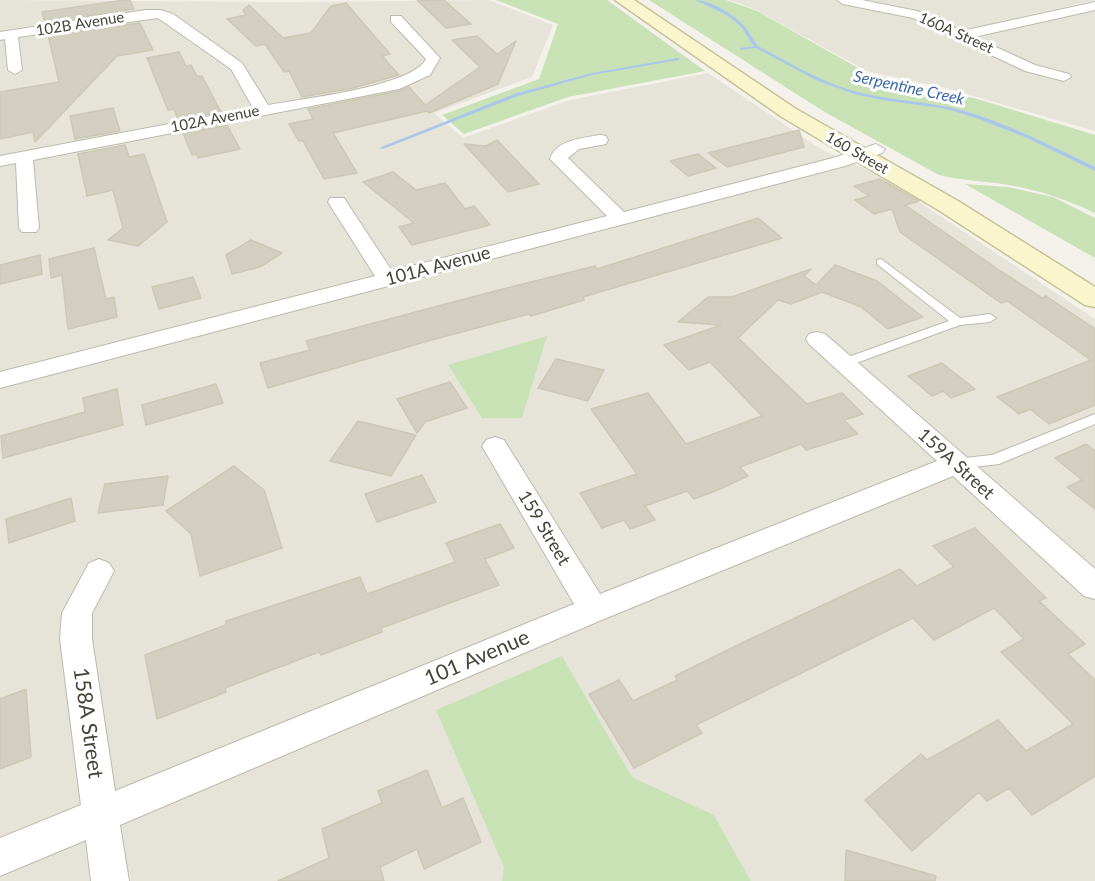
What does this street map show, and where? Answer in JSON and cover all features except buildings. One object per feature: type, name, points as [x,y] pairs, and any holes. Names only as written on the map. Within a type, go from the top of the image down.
[{"type":"main road","name":"160 Street","points":[[623,0],[780,107],[868,152],[955,191],[1095,278]]},
{"type":"main road","name":"160 Street","points":[[643,0],[800,108],[1095,299]]},
{"type":"street","name":"160A Street","points":[[843,0],[909,12],[1041,72],[1064,77]]},
{"type":"street","points":[[963,35],[1095,6]]},
{"type":"street","name":"102B Avenue","points":[[5,36],[160,14],[168,17],[237,66],[262,109]]},
{"type":"street","name":"102A Avenue","points":[[0,160],[408,81],[427,69],[433,58],[430,52],[396,19]]},
{"type":"street","points":[[5,36],[15,70]]},
{"type":"street","points":[[600,140],[569,147],[559,156],[559,159],[619,218]]},
{"type":"street","name":"101A Avenue","points":[[0,380],[868,152]]},
{"type":"street","points":[[24,156],[29,228]]},
{"type":"street","points":[[338,201],[387,279]]},
{"type":"street","name":"159A Street","points":[[817,339],[1095,587]]},
{"type":"street","name":"159 Street","points":[[495,446],[593,610]]},
{"type":"street","name":"101 Avenue","points":[[0,858],[593,610],[956,464]]},
{"type":"street","name":"158A Street","points":[[99,571],[77,613],[76,639],[110,881]]},
{"type":"lane","points":[[881,262],[958,322]]},
{"type":"lane","points":[[843,363],[958,322],[990,318]]},
{"type":"lane","points":[[956,464],[994,460],[1095,418]]},
{"type":"shaded area","points":[[0,0],[284,2],[489,0],[553,25],[532,77],[434,113],[463,138],[570,100],[708,73],[821,149],[874,173],[1095,319],[1095,881],[751,881],[714,815],[632,777],[561,656],[502,881],[0,881]]},
{"type":"shaded area","points":[[730,0],[1095,0],[974,28],[1095,9],[1095,131],[946,88],[867,71],[756,10]]},
{"type":"green space","points":[[496,0],[607,0],[705,71],[568,97],[464,134],[442,115],[539,79],[558,24]]},
{"type":"green space","points":[[649,0],[726,0],[757,11],[867,73],[894,79],[891,82],[867,82],[876,86],[974,98],[1095,135],[1095,213],[1035,191],[1005,184],[939,175],[823,111]]},
{"type":"green space","points":[[965,184],[1008,187],[1053,197],[1095,218],[1095,258]]},
{"type":"green space","points":[[547,336],[522,418],[482,418],[448,365]]},
{"type":"green space","points":[[562,656],[632,777],[714,815],[751,881],[502,881],[504,867],[436,710]]},
{"type":"waterway","name":"Serpentine Creek","points":[[697,0],[715,7],[735,20],[757,47]]},
{"type":"waterway","points":[[741,49],[757,47]]},
{"type":"waterway","name":"Serpentine Creek","points":[[757,47],[805,73],[843,89],[869,96],[960,111],[1012,130],[1095,169]]},
{"type":"waterway","points":[[381,148],[516,95],[592,74],[678,59]]}]
